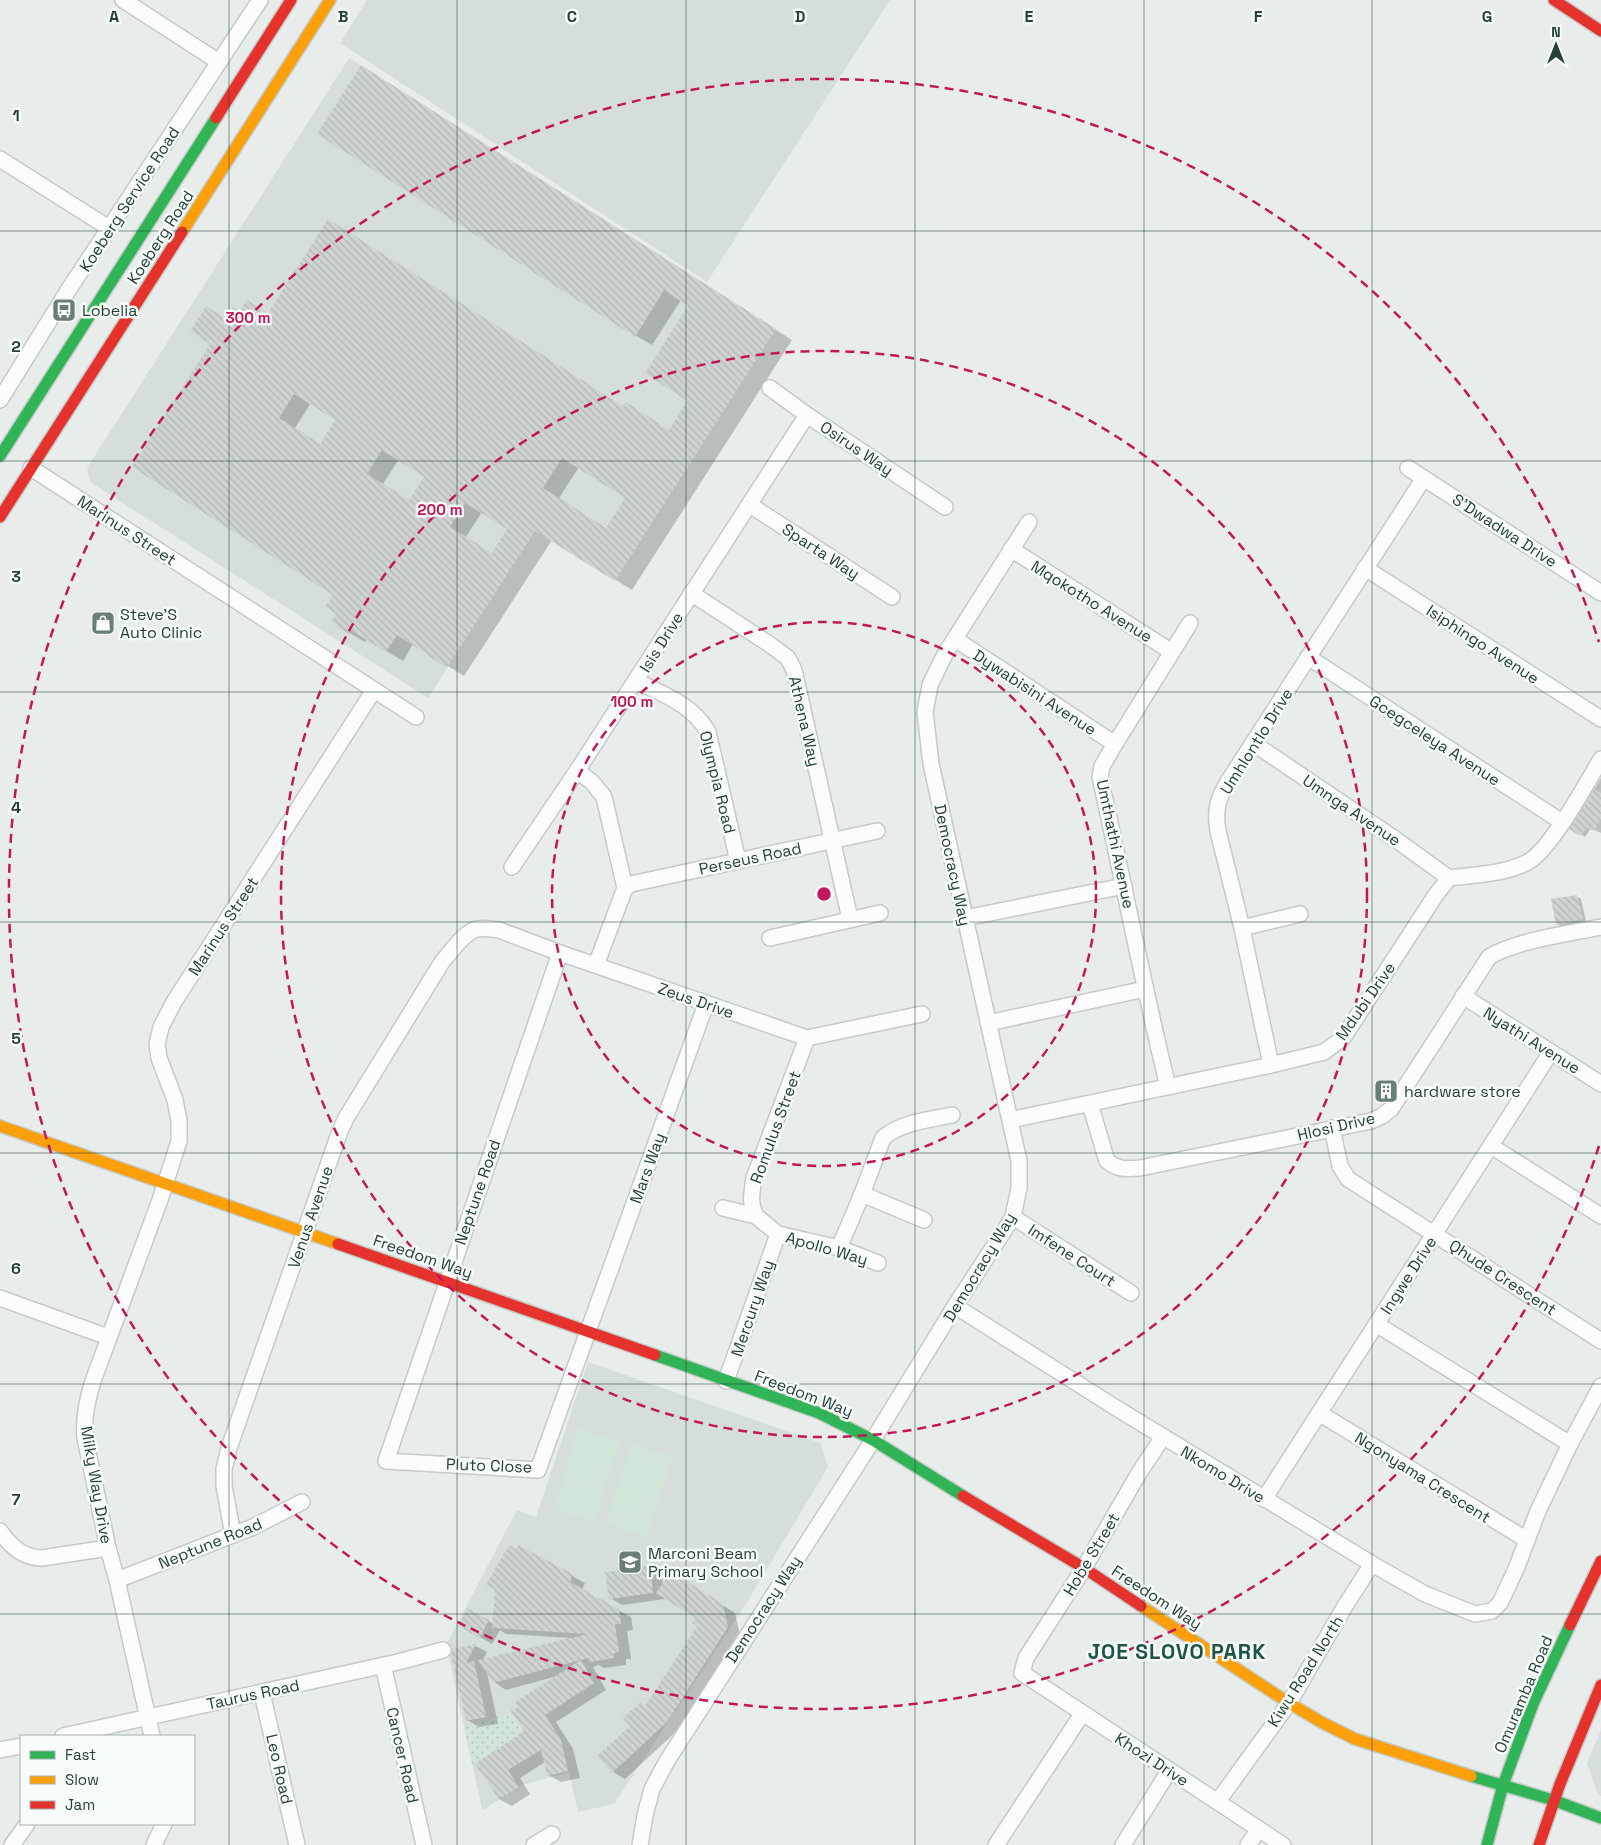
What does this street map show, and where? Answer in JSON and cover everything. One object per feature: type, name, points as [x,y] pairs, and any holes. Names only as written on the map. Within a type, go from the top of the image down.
[{"type":"street","points":[[123,0],[220,62]]},
{"type":"street","name":"Koeberg Service Road","points":[[2,394],[260,0]]},
{"type":"street","name":"Koeberg Road","points":[[0,456],[291,0]]},
{"type":"street","name":"Koeberg Road","points":[[0,517],[330,0]]},
{"type":"street","points":[[1554,0],[1601,31]]},
{"type":"street","points":[[0,159],[109,228]]},
{"type":"street","name":"Osirus Way","points":[[770,388],[944,507]]},
{"type":"street","name":"Isis Drive","points":[[512,867],[578,771],[807,415]]},
{"type":"street","name":"Marinus Street","points":[[31,468],[416,717]]},
{"type":"street","name":"S'Dwadwa Drive","points":[[1408,468],[1601,593]]},
{"type":"street","name":"Umhlontlo Drive","points":[[1271,1065],[1242,928],[1215,816],[1216,806],[1222,792],[1253,743],[1424,478]]},
{"type":"street","name":"Sparta Way","points":[[750,505],[892,597]]},
{"type":"street","name":"Democracy Way","points":[[640,1845],[652,1789],[667,1761],[874,1440],[955,1306],[1013,1217],[1020,1173],[931,764],[925,712],[930,685],[945,654],[1029,522]]},
{"type":"street","name":"Mqokotho Avenue","points":[[1011,549],[1172,652]]},
{"type":"street","name":"Isiphingo Avenue","points":[[1365,568],[1601,719]]},
{"type":"street","name":"Athena Way","points":[[691,593],[788,658],[794,670],[850,919]]},
{"type":"street","name":"Umthathi Avenue","points":[[1168,1087],[1144,989],[1100,777],[1102,766],[1190,623]]},
{"type":"street","name":"Dywabisini Avenue","points":[[955,639],[1115,744]]},
{"type":"street","name":"Gcegceleya Avenue","points":[[1308,657],[1562,822]]},
{"type":"street","name":"Olympia Road","points":[[636,680],[688,708],[701,719],[708,732],[738,861]]},
{"type":"street","name":"Marinus Street","points":[[166,1183],[178,1141],[179,1121],[175,1100],[159,1058],[157,1044],[161,1027],[178,995],[374,690]]},
{"type":"street","name":"Umnga Avenue","points":[[1253,743],[1449,878]]},
{"type":"street","points":[[1449,878],[1489,873],[1529,862],[1543,850],[1601,759]]},
{"type":"street","points":[[578,771],[592,782],[604,797],[625,888],[596,966]]},
{"type":"street","name":"Perseus Road","points":[[625,888],[631,884],[878,831]]},
{"type":"street","name":"Mdubi Drive","points":[[1010,1120],[1324,1052],[1343,1038],[1435,896],[1449,878]]},
{"type":"street","points":[[965,918],[1124,886]]},
{"type":"street","points":[[770,938],[880,913]]},
{"type":"street","points":[[1242,928],[1300,914]]},
{"type":"street","name":"Hlosi Drive","points":[[1090,1104],[1107,1161],[1123,1170],[1371,1121],[1382,1116],[1390,1109],[1489,957],[1522,944],[1601,926]]},
{"type":"street","name":"Zeus Drive","points":[[474,930],[488,928],[499,930],[596,966],[807,1038]]},
{"type":"street","name":"Venus Avenue","points":[[232,1535],[224,1486],[224,1469],[229,1448],[340,1131],[346,1118],[442,962],[455,946],[474,930]]},
{"type":"street","name":"Neptune Road","points":[[386,1461],[560,953]]},
{"type":"street","points":[[988,1023],[1144,989]]},
{"type":"street","name":"Nyathi Avenue","points":[[1463,996],[1601,1084]]},
{"type":"street","name":"Mars Way","points":[[588,1332],[706,1004]]},
{"type":"street","points":[[807,1038],[922,1014]]},
{"type":"street","name":"Romulus Street","points":[[756,1216],[750,1199],[754,1178],[807,1038]]},
{"type":"street","name":"Ingwe Drive","points":[[1264,1499],[1551,1052]]},
{"type":"street","points":[[839,1248],[884,1138],[891,1131],[909,1124],[952,1114]]},
{"type":"street","name":"Freedom Way","points":[[0,1126],[447,1281],[819,1413],[874,1440],[1084,1568],[1289,1703],[1321,1722],[1355,1739],[1553,1800],[1601,1818]]},
{"type":"street","name":"Qhude Crescent","points":[[1332,1128],[1340,1166],[1348,1179],[1601,1340]]},
{"type":"street","points":[[1491,1146],[1601,1216]]},
{"type":"street","name":"Milky Way Drive","points":[[152,1735],[108,1548],[85,1438],[84,1424],[86,1403],[108,1336],[166,1183]]},
{"type":"street","points":[[862,1194],[924,1220]]},
{"type":"street","name":"Apollo Way","points":[[724,1208],[756,1216],[778,1234],[839,1248],[878,1263]]},
{"type":"street","name":"Imfene Court","points":[[1013,1217],[1131,1293]]},
{"type":"street","name":"Mercury Way","points":[[726,1381],[778,1234]]},
{"type":"street","points":[[0,1298],[108,1336]]},
{"type":"street","name":"Nkomo Drive","points":[[955,1306],[1264,1499],[1425,1594],[1475,1614],[1492,1611],[1500,1603],[1527,1540]]},
{"type":"street","points":[[1376,1324],[1570,1444]]},
{"type":"street","name":"Pluto Close","points":[[386,1461],[538,1470],[588,1332]]},
{"type":"street","points":[[1527,1540],[1538,1511],[1570,1444],[1601,1386]]},
{"type":"street","name":"Ngonyama Crescent","points":[[1319,1413],[1527,1540]]},
{"type":"street","name":"Hobe Street","points":[[1021,1672],[1026,1658],[1084,1568],[1139,1473],[1163,1436]]},
{"type":"street","name":"Neptune Road","points":[[117,1580],[253,1527],[302,1502]]},
{"type":"street","points":[[0,1532],[21,1553],[32,1558],[108,1548]]},
{"type":"street","name":"Omuramba Road","points":[[1487,1845],[1502,1785],[1533,1704],[1601,1561]]},
{"type":"street","name":"Kiwu Road North","points":[[1218,1801],[1289,1703],[1345,1606],[1372,1564]]},
{"type":"street","name":"Taurus Road","points":[[67,1735],[443,1650]]},
{"type":"street","name":"Cancer Road","points":[[382,1665],[424,1845]]},
{"type":"street","name":"Khozi Drive","points":[[1021,1672],[1283,1845]]},
{"type":"street","points":[[1539,1845],[1553,1800],[1601,1685]]},
{"type":"street","name":"Leo Road","points":[[262,1692],[297,1845]]},
{"type":"street","points":[[996,1845],[1082,1714]]},
{"type":"street","points":[[0,1750],[20,1746]]},
{"type":"street","points":[[1123,1845],[1169,1771]]},
{"type":"street","points":[[12,1845],[26,1825]]},
{"type":"street","points":[[154,1845],[164,1825]]},
{"type":"street","points":[[1248,1845],[1259,1829]]},
{"type":"street","points":[[534,1845],[552,1834]]},
{"type":"shaded area","points":[[367,0],[890,0],[707,282],[340,43]]},
{"type":"shaded area","points":[[349,58],[776,329],[615,581],[535,531],[428,698],[90,482],[87,468]]},
{"type":"shaded area","name":"Marconi Beam Primary School","points":[[588,1362],[821,1443],[828,1467],[744,1607],[614,1804],[578,1812],[569,1772],[522,1785],[485,1809],[482,1809],[446,1645],[517,1510],[536,1517]]},
{"type":"shaded area","points":[[1601,1730],[1601,1796],[1598,1795],[1587,1763]]},
{"type":"green space","points":[[578,1429],[619,1442],[595,1521],[554,1509]]},
{"type":"green space","points":[[631,1444],[672,1456],[648,1536],[607,1523]]},
{"type":"green space","points":[[512,1712],[524,1731],[492,1751],[493,1753],[472,1764],[464,1727]]},
{"type":"building","points":[[361,65],[776,329],[615,581],[535,531],[447,668],[397,635],[386,652],[350,630],[348,634],[331,622],[336,614],[325,607],[333,595],[132,467],[210,344],[190,331],[206,306],[226,319],[233,307],[239,311],[247,300],[268,313],[328,219],[623,406],[626,402],[669,430],[687,401],[645,373],[688,306],[664,290],[635,337],[317,134]],"holes":[[[294,394],[335,420],[320,444],[279,418]],[[382,450],[424,477],[409,500],[367,474]],[[562,458],[625,498],[606,528],[543,488]],[[465,503],[507,529],[492,553],[450,527]]]},
{"type":"building","points":[[1594,789],[1601,793],[1601,819],[1594,831],[1587,827],[1581,836],[1569,829]]},
{"type":"building","points":[[1577,895],[1583,919],[1556,925],[1551,899]]},
{"type":"building","points":[[509,1545],[516,1549],[518,1545],[573,1574],[570,1582],[619,1609],[621,1624],[615,1624],[619,1652],[614,1653],[614,1658],[590,1662],[589,1658],[493,1683],[478,1660],[588,1634],[492,1628],[495,1590],[486,1585]]},
{"type":"building","points":[[650,1566],[653,1593],[609,1599],[605,1572]]},
{"type":"building","points":[[671,1571],[723,1604],[728,1627],[667,1722],[612,1773],[597,1756],[630,1726],[623,1718],[641,1702],[645,1706],[697,1626],[692,1623],[695,1618],[656,1593]]},
{"type":"building","points":[[467,1608],[489,1620],[480,1638],[458,1626]]},
{"type":"building","points":[[476,1644],[466,1663],[474,1661],[486,1717],[466,1721],[451,1654],[452,1649]]},
{"type":"building","points":[[581,1660],[594,1683],[545,1715],[561,1740],[568,1771],[547,1776],[541,1750],[508,1770],[519,1787],[499,1799],[475,1764],[524,1731],[511,1711],[518,1707],[515,1702]]},
{"type":"traffic: fast","points":[[0,456],[216,118]]},
{"type":"traffic: fast","points":[[655,1355],[819,1413],[873,1440],[963,1496]]},
{"type":"traffic: fast","points":[[1487,1845],[1503,1785],[1533,1704],[1570,1625]]},
{"type":"traffic: fast","points":[[1471,1776],[1553,1800],[1601,1818]]},
{"type":"traffic: slow","points":[[182,232],[330,0]]},
{"type":"traffic: slow","points":[[0,1126],[338,1244]]},
{"type":"traffic: slow","points":[[1141,1606],[1321,1722],[1355,1739],[1471,1776]]},
{"type":"traffic: jam","points":[[216,118],[291,0]]},
{"type":"traffic: jam","points":[[1554,0],[1601,31]]},
{"type":"traffic: jam","points":[[0,517],[182,232]]},
{"type":"traffic: jam","points":[[338,1244],[655,1355]]},
{"type":"traffic: jam","points":[[963,1496],[1084,1568],[1141,1606]]},
{"type":"traffic: jam","points":[[1570,1625],[1601,1561]]},
{"type":"traffic: jam","points":[[1539,1845],[1560,1784],[1601,1685]]},
{"type":"place","name":"Lobelia","points":[[64,310]]},
{"type":"place","name":"Steve'S Auto Clinic","points":[[103,623]]},
{"type":"place","name":"hardware store","points":[[1386,1091]]},
{"type":"place","name":"Marconi Beam Primary School","points":[[630,1562]]},
{"type":"district","name":"JOE SLOVO PARK","points":[[1177,1652]]}]
